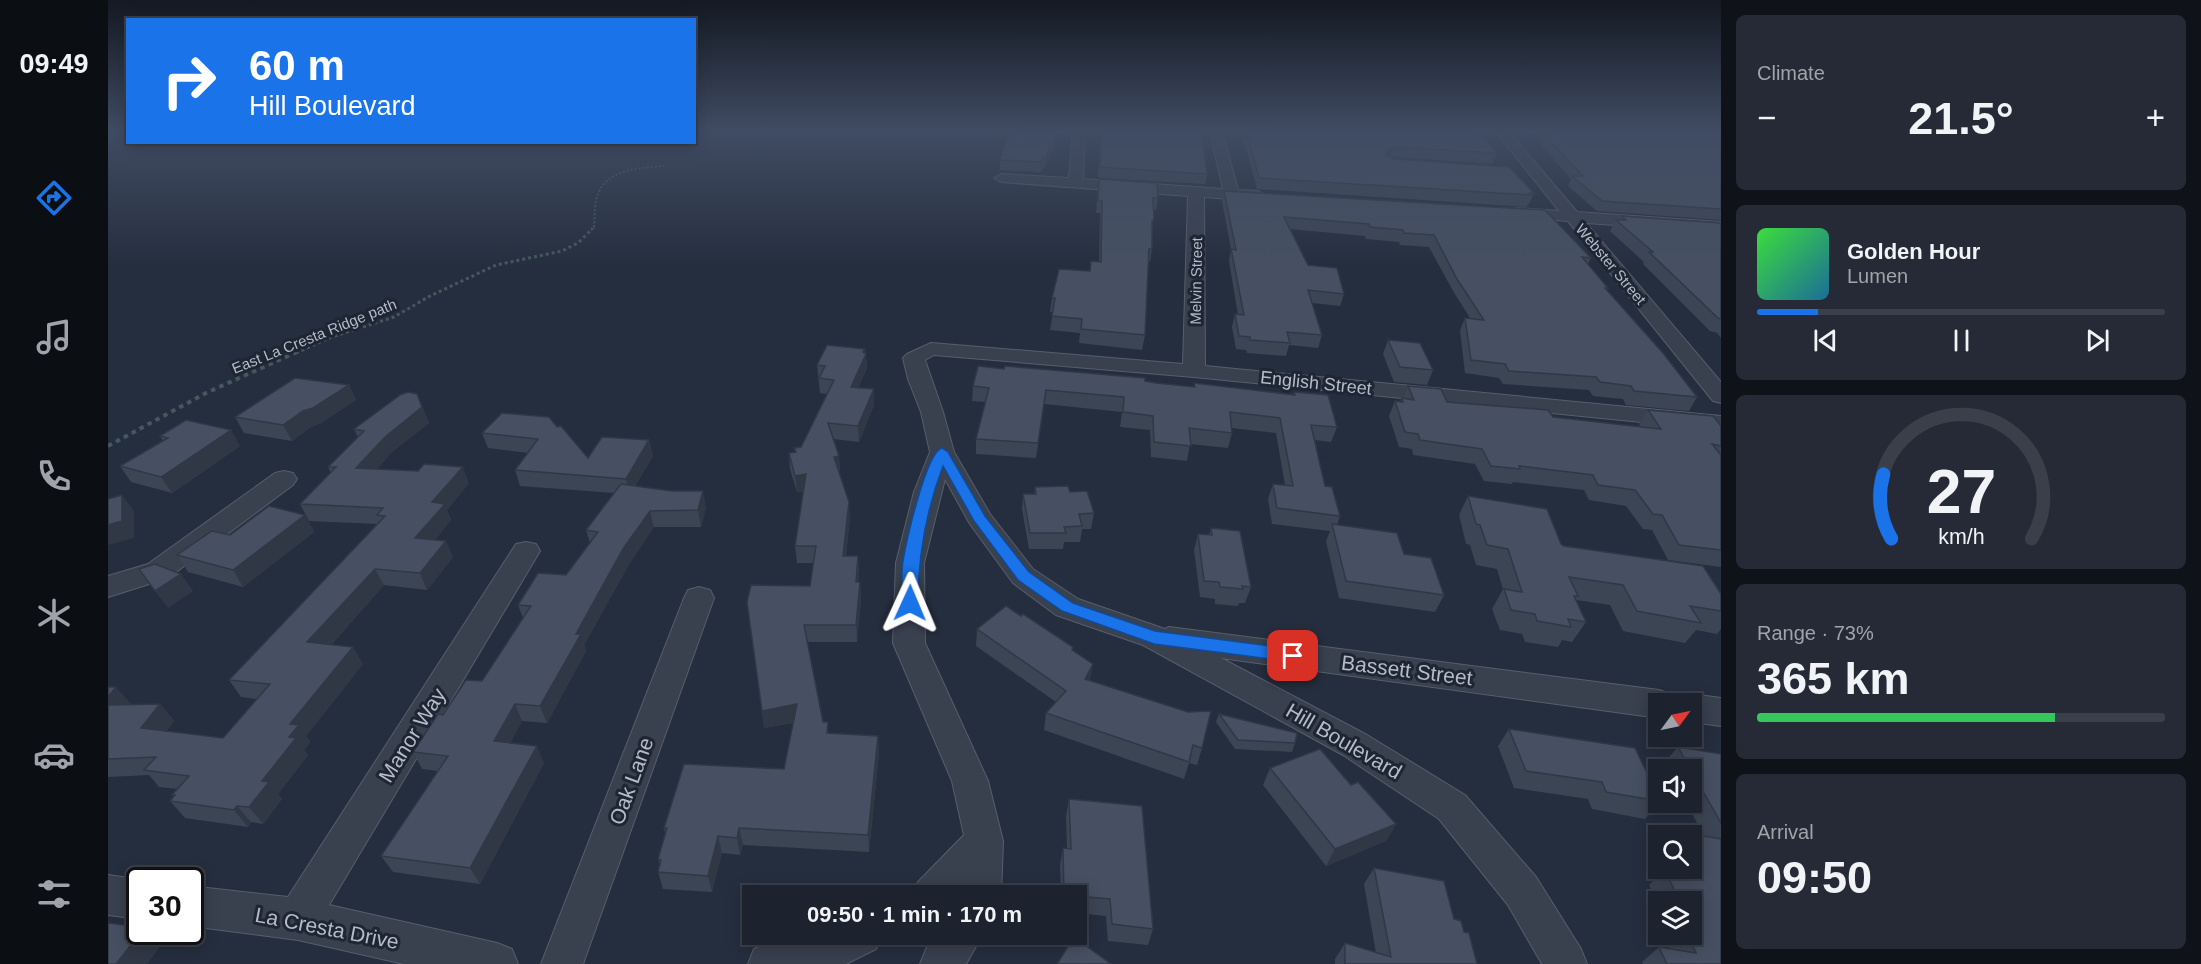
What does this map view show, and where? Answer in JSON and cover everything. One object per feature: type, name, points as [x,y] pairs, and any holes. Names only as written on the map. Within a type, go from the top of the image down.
[{"type":"street","points":[[1076,177],[1076,182]]},
{"type":"street","points":[[1228,177],[1232,194]]},
{"type":"street","name":"Webster Street","points":[[1539,177],[1721,396]]},
{"type":"street","points":[[1001,178],[1279,197]]},
{"type":"street","name":"Melvin Street","points":[[1194,371],[1196,191]]},
{"type":"street","points":[[1500,212],[1721,227]]},
{"type":"street","name":"English Street","points":[[914,358],[932,349],[1194,371],[1721,423]]},
{"type":"street","name":"Hill Boulevard","points":[[914,358],[919,380],[932,412],[942,452],[979,518],[1023,576],[1067,607],[1154,637],[1355,745],[1452,807],[1522,891],[1566,964]]},
{"type":"street","points":[[942,452],[927,492],[910,563],[909,643],[970,781],[984,841],[982,885]]},
{"type":"street","points":[[108,587],[158,571],[284,479]]},
{"type":"street","name":"Manor Way","points":[[298,919],[526,551]]},
{"type":"street","name":"Oak Lane","points":[[562,964],[699,598]]},
{"type":"street","name":"Bassett Street","points":[[1154,637],[1648,703]]},
{"type":"street","points":[[1702,709],[1721,712]]},
{"type":"street","points":[[942,885],[984,841]]},
{"type":"street","points":[[108,895],[126,897]]},
{"type":"street","name":"La Cresta Drive","points":[[204,908],[298,919],[497,964]]},
{"type":"street","points":[[769,964],[821,954],[839,945]]},
{"type":"street","points":[[941,964],[954,945]]},
{"type":"path","name":"East La Cresta Ridge path","points":[[108,446],[206,393],[329,338],[394,317],[430,296],[495,265],[562,251],[578,243],[594,227],[598,194],[607,181],[614,177]]},
{"type":"building","points":[[1519,177],[1534,193],[1529,193],[1531,195],[1259,178]]},
{"type":"building","points":[[1573,177],[1721,177],[1721,209],[1602,201]]},
{"type":"building","points":[[1099,179],[1157,183],[1158,198],[1153,198],[1154,219],[1152,221],[1152,249],[1149,249],[1145,335],[1081,329],[1082,319],[1052,316],[1055,298],[1052,298],[1059,269],[1090,271],[1091,261],[1101,262],[1102,201],[1098,201]]},
{"type":"building","points":[[1224,191],[1545,210],[1591,258],[1582,257],[1608,288],[1605,288],[1663,353],[1697,397],[1634,391],[1631,386],[1600,382],[1596,377],[1509,371],[1505,364],[1471,360],[1465,318],[1484,320],[1457,279],[1434,235],[1404,233],[1403,230],[1370,227],[1369,224],[1284,217],[1308,265],[1337,268],[1344,294],[1308,290],[1322,335],[1287,332],[1290,343],[1250,340],[1250,337],[1239,336],[1235,314],[1244,315],[1231,249],[1236,250]]},
{"type":"building","points":[[1621,216],[1721,223],[1721,319],[1649,252],[1653,252],[1616,220],[1626,220]]},
{"type":"building","points":[[1388,340],[1420,343],[1433,370],[1400,367]]},
{"type":"building","points":[[827,345],[865,349],[863,352],[866,354],[851,387],[874,389],[858,426],[828,423],[839,456],[834,457],[849,502],[843,556],[858,556],[856,582],[860,582],[856,625],[804,625],[823,722],[828,722],[827,733],[878,736],[868,835],[739,828],[737,838],[718,836],[708,876],[658,872],[661,860],[658,859],[667,828],[664,828],[684,764],[784,769],[797,704],[762,711],[747,602],[751,585],[810,586],[816,546],[795,546],[806,474],[795,476],[789,453],[796,452],[794,448],[801,447],[834,380],[819,378],[825,366],[817,365]]},
{"type":"building","points":[[978,366],[1004,369],[1005,366],[1145,378],[1145,381],[1156,383],[1195,387],[1194,383],[1295,395],[1294,392],[1328,395],[1337,427],[1311,425],[1325,486],[1332,487],[1340,516],[1277,508],[1273,484],[1293,486],[1280,418],[1230,412],[1232,433],[1189,428],[1191,446],[1154,442],[1153,416],[1123,412],[1124,397],[1046,390],[1038,443],[976,439],[989,388],[973,386]]},
{"type":"building","points":[[295,378],[349,385],[283,425],[235,417]]},
{"type":"building","points":[[1408,386],[1441,389],[1447,402],[1548,410],[1553,417],[1661,429],[1648,410],[1713,416],[1721,426],[1721,446],[1712,444],[1721,455],[1721,550],[1679,545],[1662,515],[1653,514],[1635,490],[1598,485],[1593,475],[1519,466],[1520,469],[1491,466],[1482,449],[1420,440],[1418,434],[1405,432],[1395,401],[1403,402],[1402,398],[1414,400]]},
{"type":"building","points":[[408,392],[417,394],[422,407],[385,437],[356,468],[418,471],[424,464],[463,467],[432,502],[445,504],[415,538],[446,541],[420,573],[375,569],[307,642],[353,647],[290,724],[299,725],[289,737],[296,738],[262,781],[269,782],[249,807],[237,806],[234,810],[170,801],[175,795],[172,795],[189,776],[144,770],[156,757],[108,759],[108,705],[160,704],[141,728],[223,738],[270,684],[229,680],[385,516],[377,515],[383,508],[300,504],[336,467],[328,467],[364,431],[354,429],[400,395]]},
{"type":"building","points":[[502,413],[549,417],[557,427],[561,426],[588,458],[602,437],[649,440],[626,479],[515,470],[538,439],[482,433]]},
{"type":"building","points":[[186,420],[231,430],[161,477],[120,466],[168,438],[160,436]]},
{"type":"building","points":[[621,484],[672,491],[703,491],[698,510],[650,511],[623,549],[576,634],[581,634],[540,706],[515,704],[494,741],[537,746],[470,868],[381,856],[448,756],[413,752],[438,714],[443,715],[466,680],[482,681],[531,606],[518,605],[538,573],[566,575],[598,532],[586,530]]},
{"type":"building","points":[[1068,486],[1070,492],[1087,491],[1094,513],[1079,514],[1082,526],[1064,527],[1066,533],[1030,533],[1023,494],[1036,494],[1035,487]]},
{"type":"building","points":[[122,495],[122,521],[108,525],[108,499]]},
{"type":"building","points":[[1468,496],[1547,509],[1561,544],[1564,546],[1703,566],[1721,594],[1721,611],[1690,606],[1701,623],[1637,611],[1623,585],[1569,577],[1578,596],[1574,596],[1586,622],[1568,619],[1571,627],[1537,621],[1535,614],[1511,610],[1504,589],[1522,592],[1508,549],[1487,545],[1480,525],[1476,524]]},
{"type":"building","points":[[269,506],[305,515],[233,570],[177,555],[212,531],[230,535]]},
{"type":"building","points":[[1332,524],[1397,533],[1404,554],[1431,558],[1444,595],[1346,581]]},
{"type":"building","points":[[1211,528],[1240,531],[1251,587],[1242,586],[1243,589],[1220,587],[1219,582],[1204,581],[1198,534],[1212,535]]},
{"type":"building","points":[[155,564],[181,574],[155,591],[139,569]]},
{"type":"building","points":[[1006,606],[1021,616],[1023,614],[1073,647],[1072,650],[1093,664],[1085,679],[1188,712],[1211,711],[1202,748],[1193,745],[1189,762],[1046,713],[1066,691],[977,629]]},
{"type":"building","points":[[108,687],[116,687],[108,697]]},
{"type":"building","points":[[1219,714],[1297,733],[1295,743],[1238,740]]},
{"type":"building","points":[[1509,729],[1635,748],[1648,775],[1648,799],[1606,792],[1602,782],[1526,771]]},
{"type":"building","points":[[1678,747],[1721,754],[1721,823],[1702,790],[1702,759],[1685,759]]},
{"type":"building","points":[[1320,749],[1351,785],[1358,782],[1396,824],[1335,849],[1270,768]]},
{"type":"building","points":[[1069,799],[1142,806],[1153,929],[1112,924],[1110,899],[1087,897],[1087,885],[1064,885],[1063,848],[1071,849]]},
{"type":"building","points":[[1702,836],[1721,839],[1721,964],[1667,964],[1659,947],[1696,953],[1692,945],[1702,945],[1702,891],[1675,891],[1669,879],[1702,879]]},
{"type":"building","points":[[1374,868],[1444,881],[1454,919],[1461,921],[1464,932],[1469,933],[1477,964],[1345,964],[1345,943],[1391,957]]},
{"type":"building","points":[[108,923],[126,925],[126,945],[131,945],[116,964],[108,964]]},
{"type":"building","points":[[1069,945],[1085,945],[1111,964],[1057,964]]},
{"type":"route","points":[[910,603],[910,563],[927,492],[942,452],[979,518],[1023,576],[1067,607],[1154,637],[1293,656]]}]
